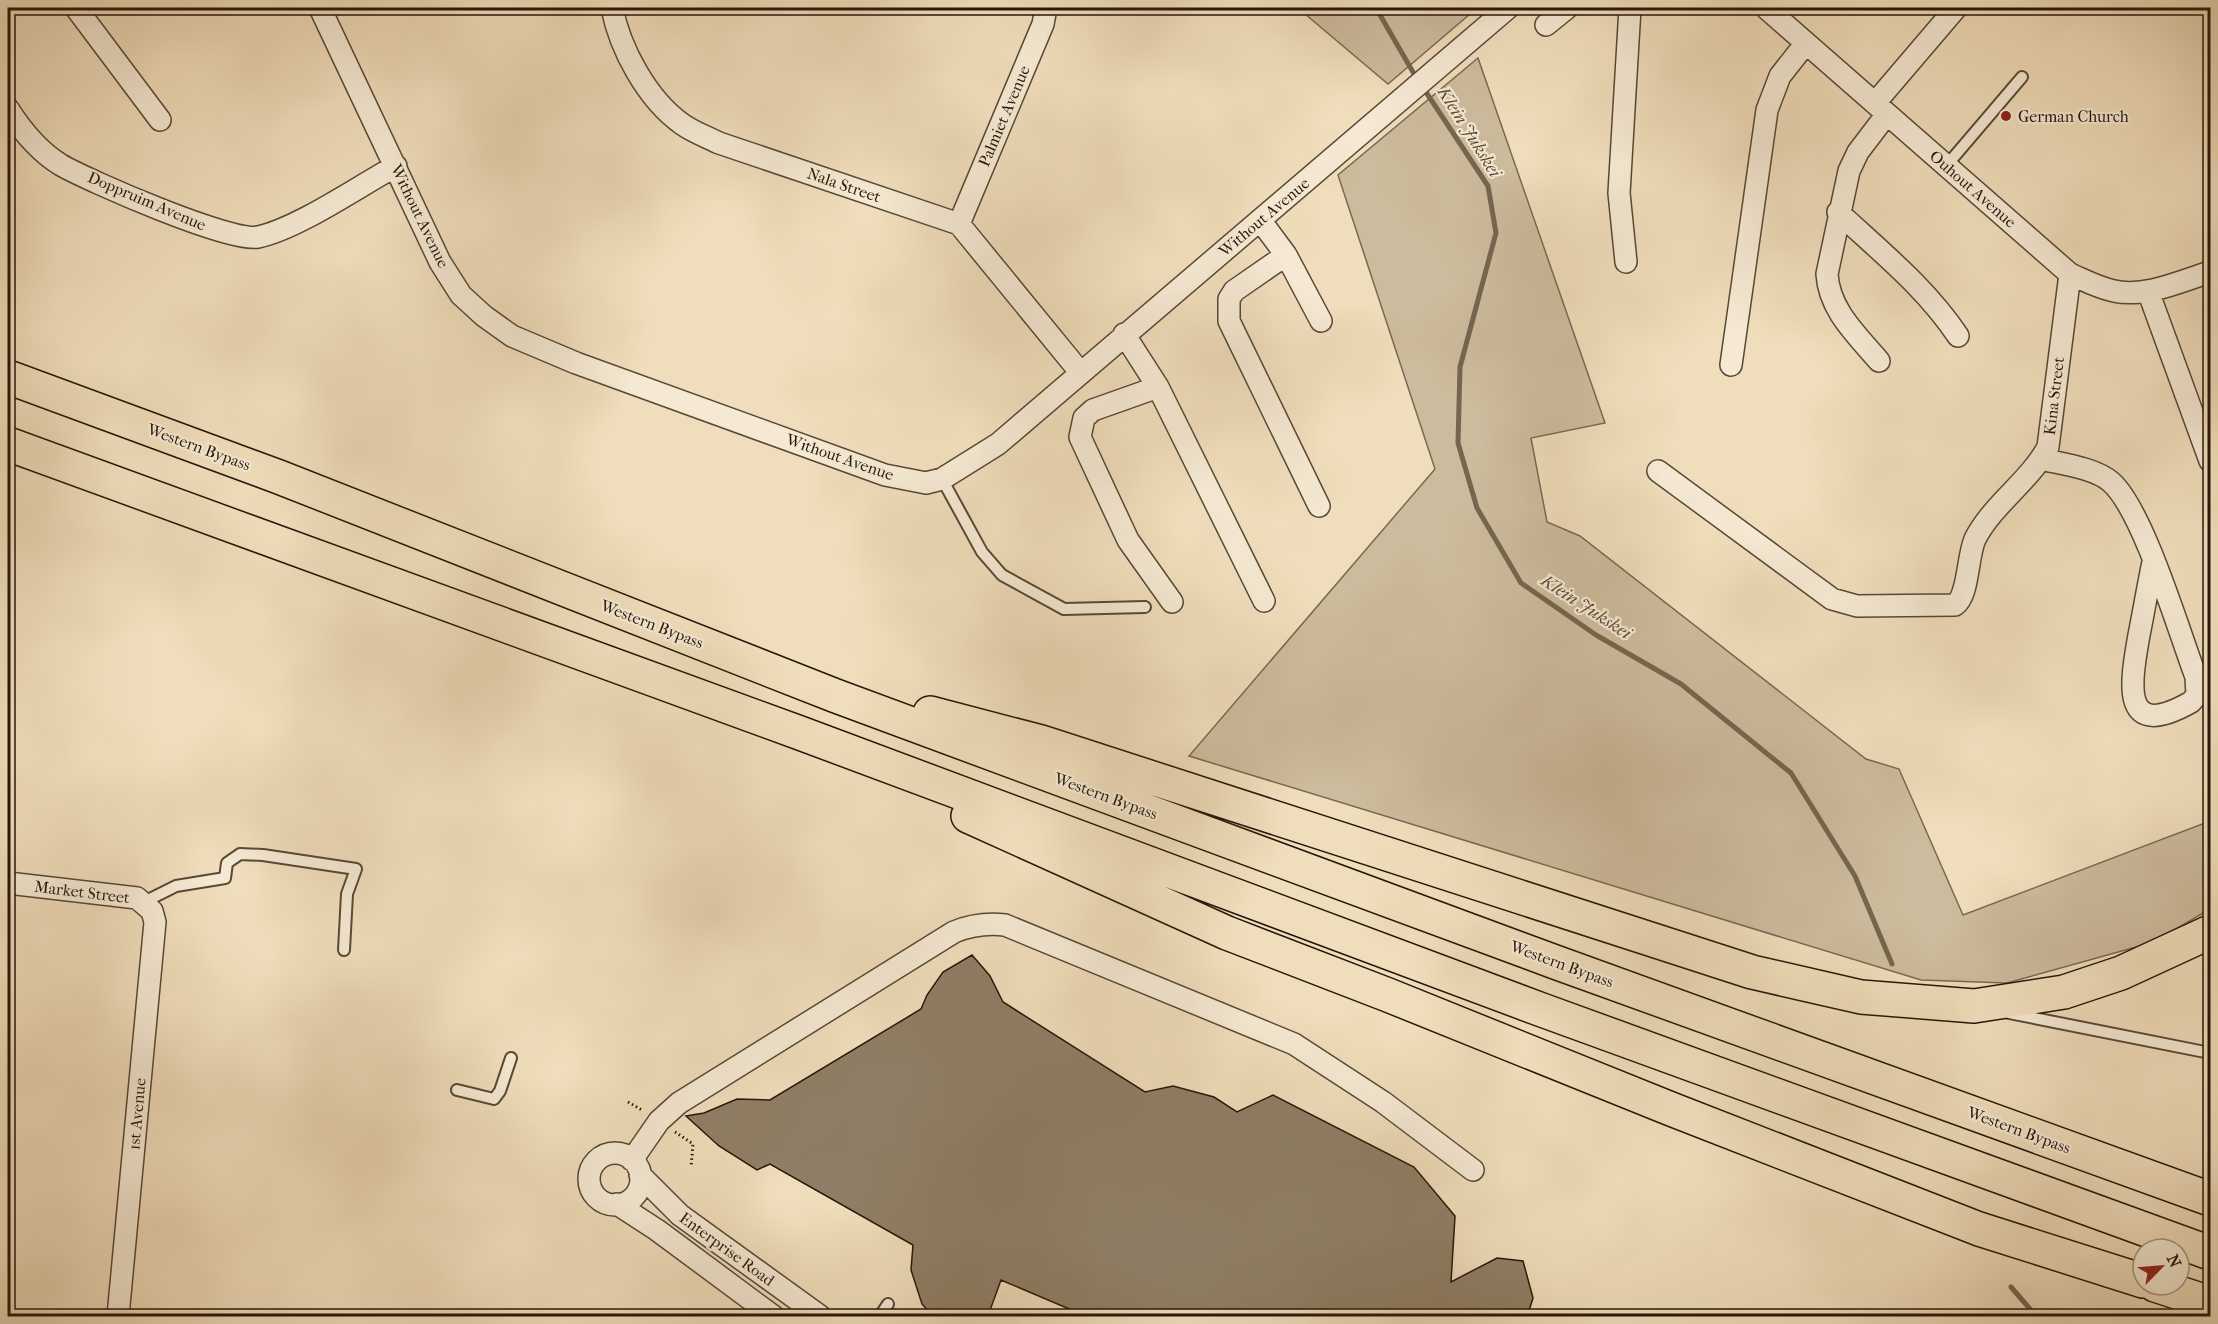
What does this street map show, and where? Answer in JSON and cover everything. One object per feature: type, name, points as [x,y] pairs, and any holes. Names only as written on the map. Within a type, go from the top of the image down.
[{"type":"highway","name":"Western Bypass","points":[[8,377],[279,477],[836,696],[1555,962],[2211,1199]]},
{"type":"highway","points":[[8,444],[800,733],[1542,1010],[2211,1253]]},
{"type":"highway","points":[[836,696],[911,708],[1041,742],[1752,972],[1861,997],[1974,1006],[2064,992],[2131,969],[2211,932]]},
{"type":"highway","points":[[800,733],[1018,840],[1227,933],[1979,1229],[2131,1277]]},
{"type":"highway","points":[[2191,1297],[2211,1303]]},
{"type":"street","points":[[76,8],[160,120]]},
{"type":"street","name":"Without Avenue","points":[[320,8],[440,262],[461,295],[484,316],[512,336],[576,363],[885,475],[926,483],[942,478],[998,444],[1508,8]]},
{"type":"street","name":"Nala Street","points":[[612,8],[621,40],[655,100],[682,124],[719,143],[959,224]]},
{"type":"street","name":"Palmiet Avenue","points":[[959,224],[1044,24],[1046,8]]},
{"type":"street","points":[[1546,25],[1568,8]]},
{"type":"street","points":[[1626,262],[1619,193],[1630,8]]},
{"type":"street","name":"Ouhout Avenue","points":[[1766,8],[2070,274],[2116,292],[2148,291],[2211,272]]},
{"type":"street","points":[[1880,361],[1840,315],[1828,288],[1827,274],[1838,212],[1849,171],[1881,109],[1956,8]]},
{"type":"street","points":[[1731,365],[1767,110],[1780,76],[1806,43]]},
{"type":"street","name":"Doppruim Avenue","points":[[8,109],[25,136],[61,165],[204,228],[255,238],[288,226],[396,166]]},
{"type":"street","points":[[1838,212],[1915,284],[1942,312],[1958,336]]},
{"type":"street","points":[[1260,220],[1286,255],[1322,321]]},
{"type":"street","points":[[959,224],[1080,372]]},
{"type":"street","points":[[1286,255],[1242,284],[1229,299],[1227,310],[1229,321],[1319,506]]},
{"type":"street","name":"Kina Street","points":[[1658,471],[1832,599],[1857,606],[1955,605],[1962,596],[1974,541],[1984,525],[2041,459],[2050,436],[2070,274]]},
{"type":"street","points":[[2148,291],[2211,461]]},
{"type":"street","points":[[1124,334],[1158,387],[1264,601]]},
{"type":"street","points":[[1158,387],[1094,410],[1084,418],[1080,437],[1128,540],[1172,602]]},
{"type":"street","points":[[2041,459],[2110,480],[2130,508],[2153,562],[2196,677],[2197,687],[2191,702],[2150,715],[2140,712],[2134,703],[2132,676],[2153,562]]},
{"type":"street","name":"Market Street","points":[[8,883],[123,895],[148,907]]},
{"type":"street","name":"1st Avenue","points":[[118,1317],[155,922],[148,907]]},
{"type":"street","points":[[636,1167],[624,1155],[608,1154],[594,1163],[591,1170],[589,1178],[594,1194],[606,1203],[618,1204],[631,1199],[637,1192],[636,1167],[659,1121],[688,1097],[954,932],[968,926],[992,923],[1005,925],[1294,1044],[1383,1102],[1473,1170]]},
{"type":"street","name":"Enterprise Road","points":[[636,1167],[680,1215],[820,1317]]},
{"type":"street","name":"Enterprise Road","points":[[618,1204],[657,1230],[773,1317]]},
{"type":"lane","points":[[1947,165],[2022,77]]},
{"type":"lane","points":[[942,478],[982,552],[1002,575],[1064,609],[1145,607]]},
{"type":"lane","points":[[148,907],[176,886],[225,878],[227,863],[240,854],[263,855],[356,869],[347,894],[344,950]]},
{"type":"lane","points":[[1974,1006],[2211,1053]]},
{"type":"lane","points":[[457,1090],[494,1099],[500,1091],[511,1058]]},
{"type":"lane","points":[[880,1317],[888,1304]]},
{"type":"shaded area","points":[[1298,8],[1477,8],[1388,84]]},
{"type":"shaded area","points":[[1478,58],[1605,423],[1531,438],[1547,522],[1580,536],[1866,759],[1899,769],[1963,915],[2210,821],[2210,909],[2154,942],[2007,983],[1921,980],[1189,756],[1435,469],[1338,175]]},
{"type":"building","points":[[972,955],[990,976],[1003,1002],[1145,1092],[1173,1086],[1214,1097],[1237,1112],[1273,1095],[1414,1167],[1455,1216],[1451,1282],[1497,1258],[1523,1261],[1533,1298],[1527,1317],[1088,1317],[1001,1280],[989,1313],[983,1317],[933,1317],[922,1304],[911,1270],[913,1245],[770,1164],[757,1170],[719,1146],[686,1116],[704,1113],[737,1099],[770,1100],[921,1009],[927,995],[943,972]]},
{"type":"waterway","name":"Klein Jukskei","points":[[1376,8],[1417,79]]},
{"type":"waterway","name":"Klein Jukskei","points":[[1422,86],[1488,186],[1496,233],[1460,367],[1458,443],[1477,508],[1521,583],[1596,635],[1681,684],[1791,773],[1855,876],[1892,964]]},
{"type":"waterway","name":"Klein Jukskei","points":[[2011,1287],[2036,1316]]},
{"type":"place","name":"German Church","points":[[2006,116]]}]
